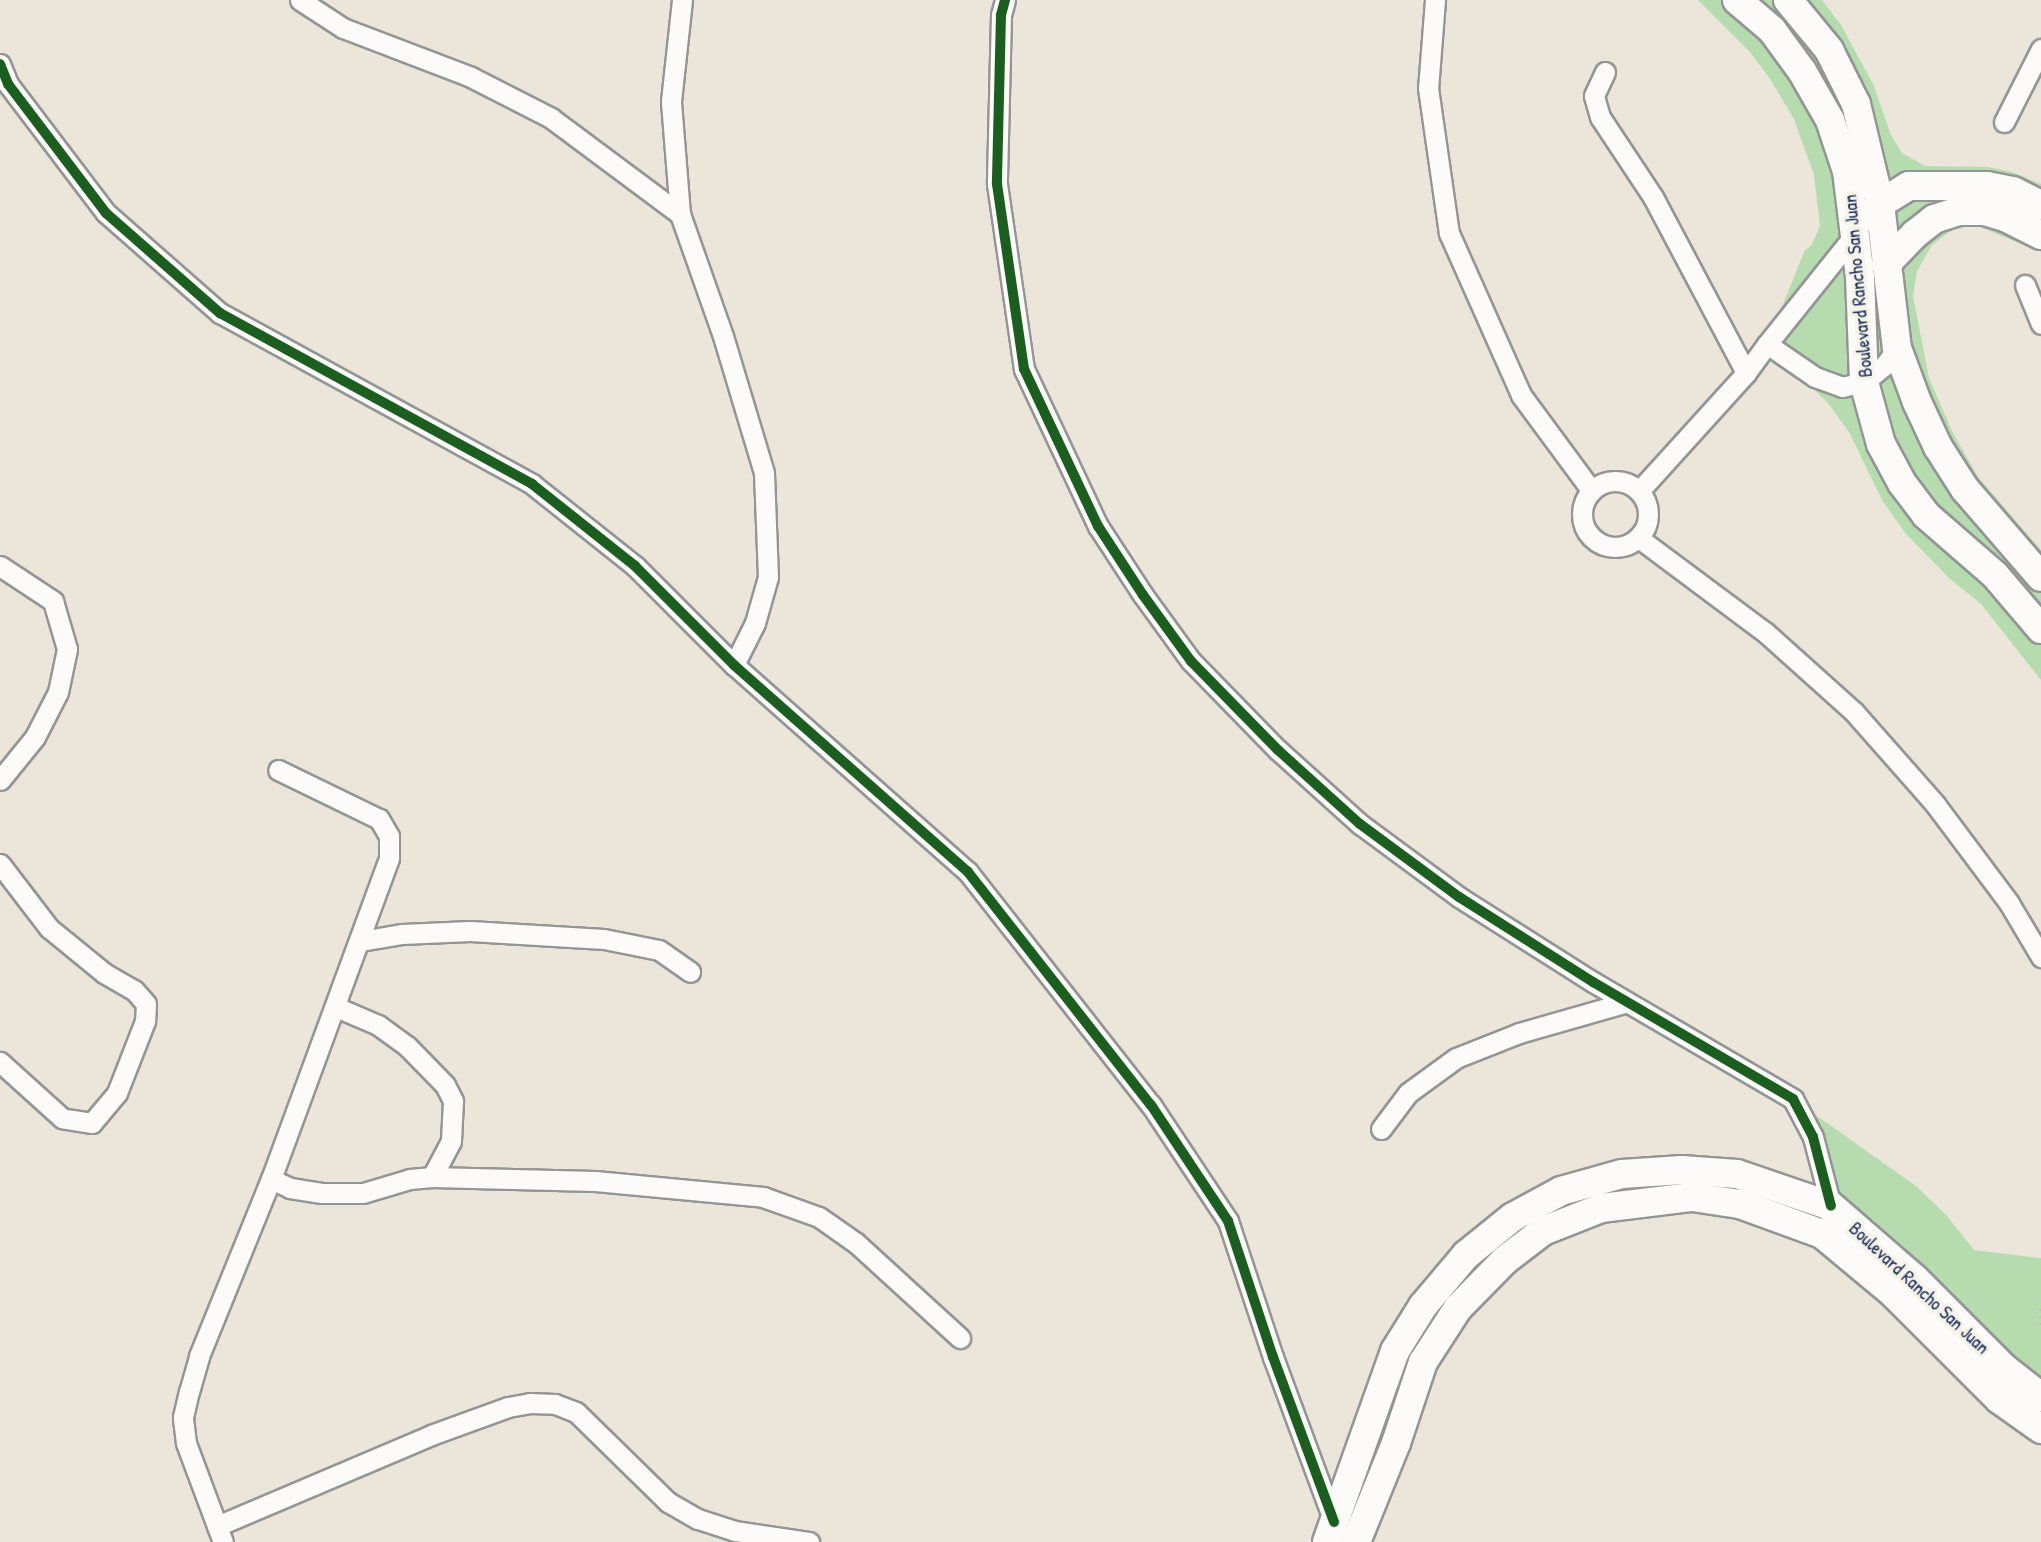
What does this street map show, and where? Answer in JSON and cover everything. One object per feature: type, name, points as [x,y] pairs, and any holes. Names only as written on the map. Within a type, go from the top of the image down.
[{"type":"street","points":[[300,0],[343,28],[471,77],[551,118],[681,214]]},
{"type":"street","points":[[682,0],[671,102],[681,214],[723,336],[764,473],[768,578],[755,623],[734,665]]},
{"type":"street","points":[[1005,0],[1001,15],[997,184],[1024,369],[1098,526],[1191,661],[1278,750],[1349,815],[1459,897],[1627,1002],[1793,1099],[1813,1137],[1831,1206],[1822,1234]]},
{"type":"street","points":[[1435,0],[1428,88],[1449,233],[1521,395],[1591,490]]},
{"type":"street","name":"Boulevard Rancho San Juan","points":[[1737,0],[1772,30],[1802,71],[1830,120],[1847,171],[1856,233],[1864,382],[1881,443],[1902,483],[1926,515],[1995,575],[2041,629]]},
{"type":"street","name":"Boulevard Rancho San Juan","points":[[1788,0],[1829,50],[1856,104],[1880,204],[1897,348],[1917,402],[1938,447],[1965,489],[2041,577]]},
{"type":"street","points":[[2004,122],[2041,49]]},
{"type":"street","points":[[0,64],[8,84],[106,213],[220,313],[532,484],[635,566],[734,665],[968,872],[1151,1105],[1228,1221],[1330,1532]]},
{"type":"street","points":[[1605,72],[1594,96],[1600,117],[1653,197],[1746,373]]},
{"type":"street","points":[[1640,490],[1746,373],[1880,204],[1909,186],[1930,185],[1987,186],[2012,191],[2041,205]]},
{"type":"street","points":[[1930,185],[1934,219]]},
{"type":"street","points":[[1886,264],[1915,233],[1934,219],[1959,211],[1985,211],[2005,217],[2041,235]]},
{"type":"street","points":[[2025,285],[2041,324]]},
{"type":"street","points":[[1767,344],[1815,377],[1842,387],[1864,382],[1884,366],[1897,348]]},
{"type":"street","points":[[1606,481],[1624,481],[1640,490],[1650,514],[1640,538],[1621,548],[1600,545],[1585,530],[1581,509],[1591,490],[1606,481]]},
{"type":"street","points":[[1640,538],[1766,633],[1854,712],[1935,804],[2009,903],[2041,957]]},
{"type":"street","points":[[0,566],[52,601],[68,649],[58,692],[35,737],[0,780]]},
{"type":"street","points":[[278,770],[379,819],[389,836],[389,858],[361,941],[271,1179],[199,1356],[183,1417],[186,1443],[220,1534],[430,1435],[508,1407],[530,1403],[555,1404],[576,1412],[668,1502],[698,1519],[735,1531],[809,1542]]},
{"type":"street","points":[[0,864],[49,928],[88,961],[134,990],[146,1004],[145,1021],[117,1093],[92,1123],[62,1118],[0,1062]]},
{"type":"street","points":[[361,941],[402,934],[470,931],[604,939],[659,950],[690,972]]},
{"type":"street","points":[[1381,1129],[1408,1094],[1456,1058],[1519,1033],[1627,1002]]},
{"type":"street","points":[[336,1007],[378,1025],[407,1046],[445,1085],[453,1101],[451,1141],[432,1177]]},
{"type":"street","name":"Boulevard Rancho San Juan","points":[[1330,1532],[1395,1351],[1423,1306],[1465,1255],[1513,1216],[1561,1191],[1622,1174],[1682,1170],[1737,1174],[1786,1188],[1831,1206],[1915,1279],[2004,1368],[2041,1397]]},
{"type":"street","points":[[271,1179],[290,1188],[322,1193],[363,1193],[411,1179],[432,1177],[595,1181],[763,1197],[818,1217],[856,1243],[960,1338]]},
{"type":"street","name":"Boulevard Rancho San Juan","points":[[1356,1542],[1396,1443],[1423,1362],[1458,1308],[1505,1260],[1543,1231],[1601,1208],[1692,1197],[1740,1204],[1822,1234],[1893,1293],[1999,1399],[2041,1429]]},
{"type":"path","points":[[2041,1310],[2041,1325]]},
{"type":"green space","points":[[1698,0],[1822,0],[1841,25],[1873,84],[1891,135],[1902,153],[1925,166],[1987,167],[2012,172],[2041,184],[2041,252],[1975,225],[1952,230],[1932,245],[1917,271],[1913,296],[1929,378],[1953,433],[1978,477],[2041,550],[2041,680],[1981,604],[1950,579],[1906,534],[1882,500],[1849,432],[1828,403],[1767,344],[1804,252],[1812,244],[1820,226],[1814,175],[1794,119],[1770,79],[1750,52]]},
{"type":"green space","points":[[1793,1099],[1916,1186],[1947,1216],[1974,1250],[2041,1258],[2041,1397],[1831,1206]]},
{"type":"cycle path","points":[[1005,0],[1001,15],[997,184],[1024,369],[1098,526],[1143,595],[1191,661],[1278,750],[1360,824],[1459,897],[1593,982],[1793,1099],[1813,1137],[1831,1206]]},
{"type":"cycle path","points":[[0,64],[8,84],[106,213],[220,313],[532,484],[635,566],[734,665],[968,872],[1151,1105],[1228,1221],[1273,1357],[1334,1522]]}]
